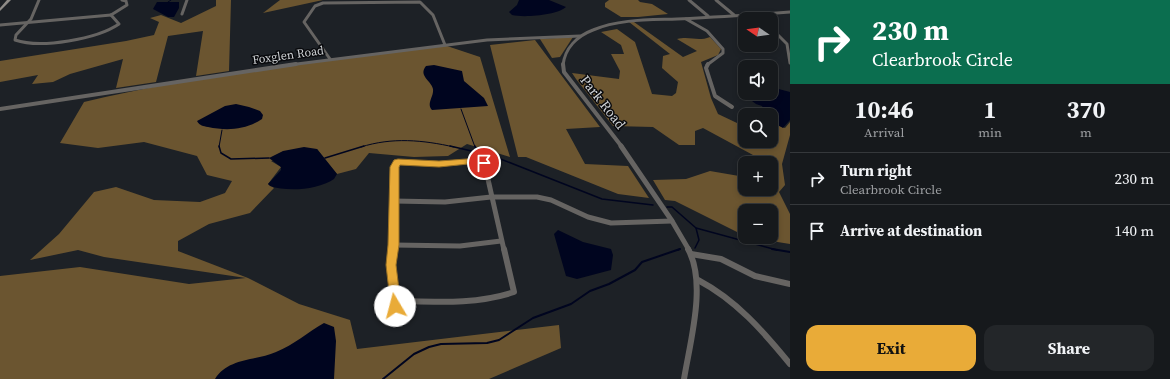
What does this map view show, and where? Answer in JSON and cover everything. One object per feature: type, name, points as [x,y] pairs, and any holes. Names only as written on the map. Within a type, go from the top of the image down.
[{"type":"street","points":[[0,10],[10,0]]},
{"type":"street","points":[[39,0],[32,19],[16,34],[16,40],[23,44],[37,44],[111,30],[119,23],[112,17],[111,14]]},
{"type":"street","points":[[0,25],[111,14],[127,5],[126,1],[122,0]]},
{"type":"street","points":[[182,14],[187,0]]},
{"type":"street","points":[[689,0],[708,16]]},
{"type":"street","points":[[716,0],[734,15]]},
{"type":"street","points":[[330,59],[304,22],[315,6],[323,3],[420,2],[426,6],[440,28],[445,45]]},
{"type":"street","name":"Park Road","points":[[778,13],[790,12]]},
{"type":"street","name":"Park Road","points":[[684,379],[698,290],[698,280],[691,254],[672,221],[618,141],[564,72],[563,62],[570,46],[580,36],[591,30],[612,24],[738,15]]},
{"type":"street","points":[[686,18],[705,29],[723,48],[723,53],[708,62],[706,68],[715,96],[732,107]]},
{"type":"street","points":[[778,35],[787,44],[790,62]]},
{"type":"street","name":"Foxglen Road","points":[[0,109],[31,106],[234,72],[330,59],[509,39],[580,36]]},
{"type":"street","points":[[480,160],[485,166],[501,241],[514,292],[504,297],[475,301],[403,301],[395,306],[391,265],[394,245],[394,201],[395,167],[398,162],[439,164],[480,160]]},
{"type":"street","points":[[394,201],[445,202],[491,197],[545,198],[588,216],[611,223],[672,221]]},
{"type":"street","points":[[394,245],[460,246],[501,241]]},
{"type":"street","points":[[691,254],[721,259],[755,276],[790,284]]},
{"type":"street","points":[[698,280],[712,287],[729,299],[753,322],[790,364]]},
{"type":"shaded area","points":[[216,0],[231,0],[229,71],[196,76],[203,31],[168,36],[156,82],[116,88],[123,59],[70,74],[53,82],[32,84],[38,75],[0,82],[0,61],[126,41],[154,35],[159,22],[150,18],[161,15],[181,23],[216,6]]},
{"type":"shaded area","points":[[280,0],[323,0],[263,13]]},
{"type":"shaded area","points":[[609,0],[638,0],[640,2],[652,4],[668,14],[621,17],[605,7],[605,3]]},
{"type":"shaded area","points":[[629,22],[634,22],[683,57],[697,51],[677,39],[701,39],[710,37],[721,49],[718,55],[701,62],[711,98],[718,114],[738,123],[738,147],[703,128],[695,131],[695,145],[679,145],[653,127],[613,126],[572,73],[619,79],[620,71],[611,54],[624,54],[621,45],[601,32],[617,29],[635,42],[652,94],[672,96],[676,93],[678,82],[662,68],[663,56],[670,54]]},
{"type":"shaded area","points":[[573,37],[560,57],[552,58],[540,39]]},
{"type":"shaded area","points":[[535,40],[600,127],[566,129],[585,164],[628,166],[649,198],[618,194],[526,157],[518,157],[490,45]]},
{"type":"shaded area","points":[[447,46],[480,57],[510,157],[467,144],[448,156],[414,157],[369,153],[356,169],[337,174],[317,149],[271,161],[281,167],[268,184],[274,188],[250,213],[209,224],[178,241],[178,251],[248,278],[299,304],[350,320],[357,349],[559,325],[561,348],[489,379],[0,379],[0,276],[80,267],[189,284],[246,278],[104,257],[78,250],[30,260],[59,234],[94,192],[116,187],[154,200],[200,202],[225,193],[232,181],[207,175],[197,156],[144,142],[98,148],[60,143],[84,102],[219,75],[310,62]]},
{"type":"shaded area","points":[[790,122],[790,135],[782,164],[785,185],[779,192],[790,214],[790,244],[778,242],[778,204],[738,204],[738,232],[675,201],[665,200],[653,180],[686,179],[710,171],[738,176],[738,196],[778,196],[778,156],[753,155],[740,148],[778,148],[778,126],[785,128]]},
{"type":"water","points":[[519,0],[549,0],[566,7],[562,10],[549,14],[524,16],[512,15],[509,12],[517,5]]},
{"type":"water","points":[[157,2],[179,2],[179,8],[174,17],[168,17],[153,9]]},
{"type":"water","points":[[434,65],[462,71],[464,81],[484,98],[488,106],[432,110],[430,107],[430,102],[433,89],[423,73],[426,66]]},
{"type":"water","points":[[778,89],[790,92],[790,120],[783,128],[778,125],[778,108],[763,108],[752,101],[778,100]]},
{"type":"water","points":[[236,104],[260,111],[263,115],[262,119],[256,123],[236,129],[203,126],[197,121],[225,106]]},
{"type":"water","points":[[304,147],[317,149],[337,174],[334,179],[320,186],[302,189],[285,189],[270,186],[268,184],[281,170],[281,167],[269,158],[283,151]]},
{"type":"water","points":[[558,230],[583,242],[611,249],[613,255],[611,270],[577,279],[566,276],[554,234]]},
{"type":"water","points":[[324,323],[334,327],[336,341],[334,379],[215,379],[220,372],[227,367],[283,349]]},
{"type":"waterway","points":[[461,109],[475,147]]},
{"type":"waterway","points":[[219,146],[222,130]]},
{"type":"waterway","points":[[361,147],[396,141],[419,141],[454,147]]},
{"type":"waterway","points":[[219,146],[221,153],[231,159],[269,158]]},
{"type":"waterway","points":[[325,158],[364,146]]},
{"type":"waterway","points":[[450,146],[493,156],[602,199],[653,205]]},
{"type":"waterway","points":[[475,146],[477,152]]},
{"type":"waterway","points":[[667,207],[672,207],[696,228]]},
{"type":"waterway","points":[[695,248],[699,240],[696,228]]},
{"type":"waterway","points":[[696,228],[775,250]]},
{"type":"waterway","points":[[383,379],[414,354],[429,347],[441,344],[487,343],[499,340],[533,318],[571,304],[590,291],[609,284],[635,270],[642,262],[680,249],[678,250]]},
{"type":"waterway","points":[[775,250],[790,252]]},
{"type":"route","points":[[395,306],[391,265],[394,245],[395,167],[398,162],[439,164],[480,160],[484,163]]}]
